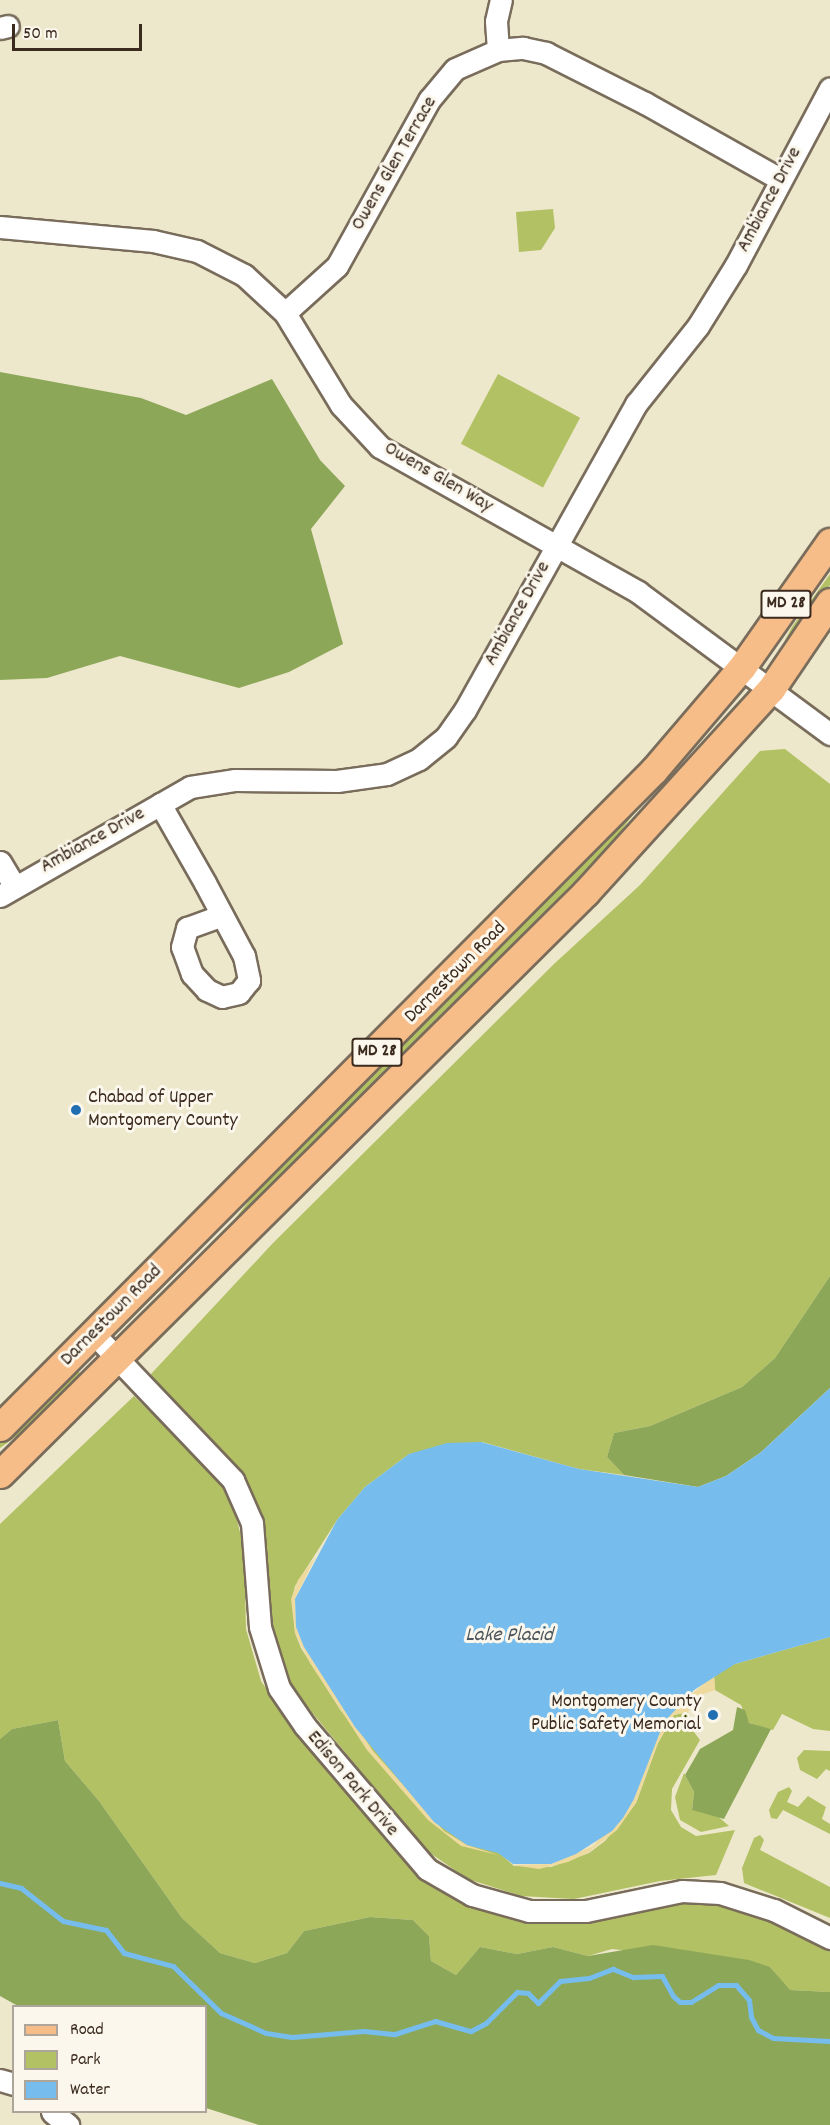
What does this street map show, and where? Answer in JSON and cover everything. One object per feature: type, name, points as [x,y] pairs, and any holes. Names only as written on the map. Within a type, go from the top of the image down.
[{"type":"main road","name":"Darnestown Road","points":[[0,1427],[576,853],[654,770],[742,667],[830,542]]},
{"type":"main road","name":"Darnestown Road","points":[[0,1474],[118,1360],[586,892],[771,689],[830,602]]},
{"type":"street","points":[[498,50],[496,21],[501,0]]},
{"type":"street","name":"Owens Glen Terrace","points":[[285,313],[337,266],[429,100],[455,69],[498,50],[523,48],[546,52],[645,103],[780,179]]},
{"type":"street","name":"Ambiance Drive","points":[[0,862],[8,892],[190,787],[235,780],[337,781],[387,774],[418,759],[446,737],[465,710],[636,404],[714,300],[830,88]]},
{"type":"street","name":"Owens Glen Way","points":[[0,227],[153,241],[197,251],[244,275],[285,313],[341,405],[380,447],[638,592],[830,734]]},
{"type":"street","points":[[160,804],[222,915]]},
{"type":"street","name":"Edison Park Drive","points":[[94,1334],[233,1480],[252,1523],[260,1627],[279,1688],[305,1726],[427,1869],[472,1895],[529,1911],[586,1911],[682,1891],[720,1893],[774,1910],[830,1938]]},
{"type":"street","points":[[53,2113],[68,2125]]},
{"type":"green space","points":[[553,209],[555,228],[541,250],[519,252],[516,212]]},
{"type":"green space","points":[[0,372],[141,398],[186,415],[272,379],[320,460],[345,486],[311,529],[343,644],[289,672],[239,688],[120,656],[47,678],[0,680]]},
{"type":"green space","points":[[498,374],[580,418],[543,487],[461,444]]},
{"type":"green space","points":[[830,574],[830,585],[784,642],[792,627]]},
{"type":"green space","points":[[721,710],[629,820],[593,870],[138,1319],[234,1220],[278,1164]]},
{"type":"green space","points":[[785,749],[830,784],[830,1276],[775,1358],[742,1387],[650,1426],[614,1433],[607,1457],[624,1475],[579,1469],[482,1442],[409,1454],[365,1487],[337,1520],[295,1586],[292,1599],[295,1633],[301,1648],[341,1711],[514,1866],[551,1867],[589,1853],[605,1841],[636,1803],[658,1743],[674,1715],[688,1712],[691,1728],[700,1740],[672,1789],[671,1810],[681,1827],[696,1836],[735,1830],[716,1875],[660,1881],[574,1899],[521,1896],[468,1879],[427,1851],[290,1686],[277,1662],[266,1597],[267,1549],[254,1497],[234,1464],[157,1385],[151,1374],[273,1243],[554,964],[640,885],[760,751]]},
{"type":"green space","points":[[830,1276],[830,1388],[760,1453],[726,1476],[698,1487],[624,1475],[607,1457],[614,1433],[650,1426],[742,1387],[775,1358]]},
{"type":"green space","points":[[78,1371],[81,1374],[46,1415],[0,1448],[0,1443],[51,1392]]},
{"type":"green space","points":[[134,1396],[214,1474],[232,1501],[244,1548],[246,1629],[261,1681],[304,1743],[411,1867],[463,1901],[488,1911],[551,1923],[602,1919],[668,1903],[707,1901],[734,1906],[763,1915],[830,1950],[830,1992],[789,1990],[770,1967],[612,1949],[588,1956],[553,1947],[517,1954],[480,1947],[456,1975],[431,1961],[429,1936],[413,1920],[370,1917],[304,1931],[287,1953],[255,1963],[220,1953],[182,1918],[99,1801],[65,1761],[58,1720],[12,1729],[0,1739],[0,1524]]},
{"type":"green space","points":[[830,1637],[830,1731],[813,1729],[782,1714],[773,1730],[749,1723],[741,1705],[715,1690],[714,1675],[735,1664]]},
{"type":"green space","points":[[737,1707],[745,1710],[749,1723],[771,1729],[724,1819],[692,1810],[694,1792],[685,1775],[700,1749],[733,1730]]},
{"type":"green space","points":[[58,1720],[65,1761],[99,1801],[182,1918],[220,1953],[255,1963],[287,1953],[304,1931],[370,1917],[413,1920],[429,1936],[431,1961],[456,1975],[480,1947],[517,1954],[553,1947],[588,1956],[653,1945],[749,1960],[770,1967],[790,1990],[830,1992],[830,2125],[259,2125],[207,2108],[207,2005],[16,2005],[0,1996],[0,1739],[12,1729]]},
{"type":"green space","points":[[804,1750],[830,1751],[830,1771],[826,1769],[817,1779],[800,1770],[797,1758]]},
{"type":"green space","points":[[684,1773],[694,1792],[692,1810],[714,1813],[729,1826],[701,1832],[680,1820],[675,1797]]},
{"type":"green space","points":[[789,1787],[792,1791],[787,1802],[798,1807],[808,1796],[826,1807],[822,1819],[830,1824],[830,1834],[783,1810],[777,1819],[771,1818],[769,1810],[778,1792]]},
{"type":"green space","points":[[760,1835],[764,1840],[760,1850],[830,1887],[830,1918],[744,1883],[742,1868],[754,1838]]},
{"type":"sand","points":[[316,1556],[295,1599],[296,1627],[304,1647],[373,1751],[444,1831],[467,1845],[498,1855],[461,1846],[428,1820],[367,1750],[310,1663],[295,1633],[291,1599],[298,1580]]},
{"type":"sand","points":[[714,1675],[715,1690],[698,1696],[688,1712],[674,1715],[658,1743],[636,1803],[617,1830],[589,1852],[568,1862],[539,1869],[512,1865],[551,1864],[593,1846],[634,1799],[658,1734],[671,1712]]},
{"type":"water","name":"Lake Placid","points":[[830,1388],[830,1637],[735,1664],[694,1690],[664,1722],[634,1799],[623,1818],[612,1831],[576,1854],[551,1864],[513,1864],[498,1853],[467,1845],[434,1822],[355,1727],[304,1647],[296,1627],[295,1599],[337,1520],[365,1487],[409,1454],[447,1443],[481,1442],[579,1469],[698,1487],[726,1476],[760,1453]]},
{"type":"waterway","points":[[0,1883],[21,1888],[63,1921],[106,1930],[124,1953],[173,1966],[221,2013],[266,2033],[292,2037],[364,2031],[395,2034],[435,2021],[471,2031],[486,2023],[517,1992],[528,1993],[538,2003],[560,1981],[589,1978],[613,1969],[633,1977],[662,1976],[673,1996],[680,2002],[691,2002],[718,1985],[736,1985],[749,2000],[751,2017],[758,2030],[773,2038],[830,2041]]},
{"type":"place","name":"Chabad of Upper Montgomery County","points":[[76,1110]]},
{"type":"place","name":"Montgomery County Public Safety Memorial","points":[[713,1715]]}]
